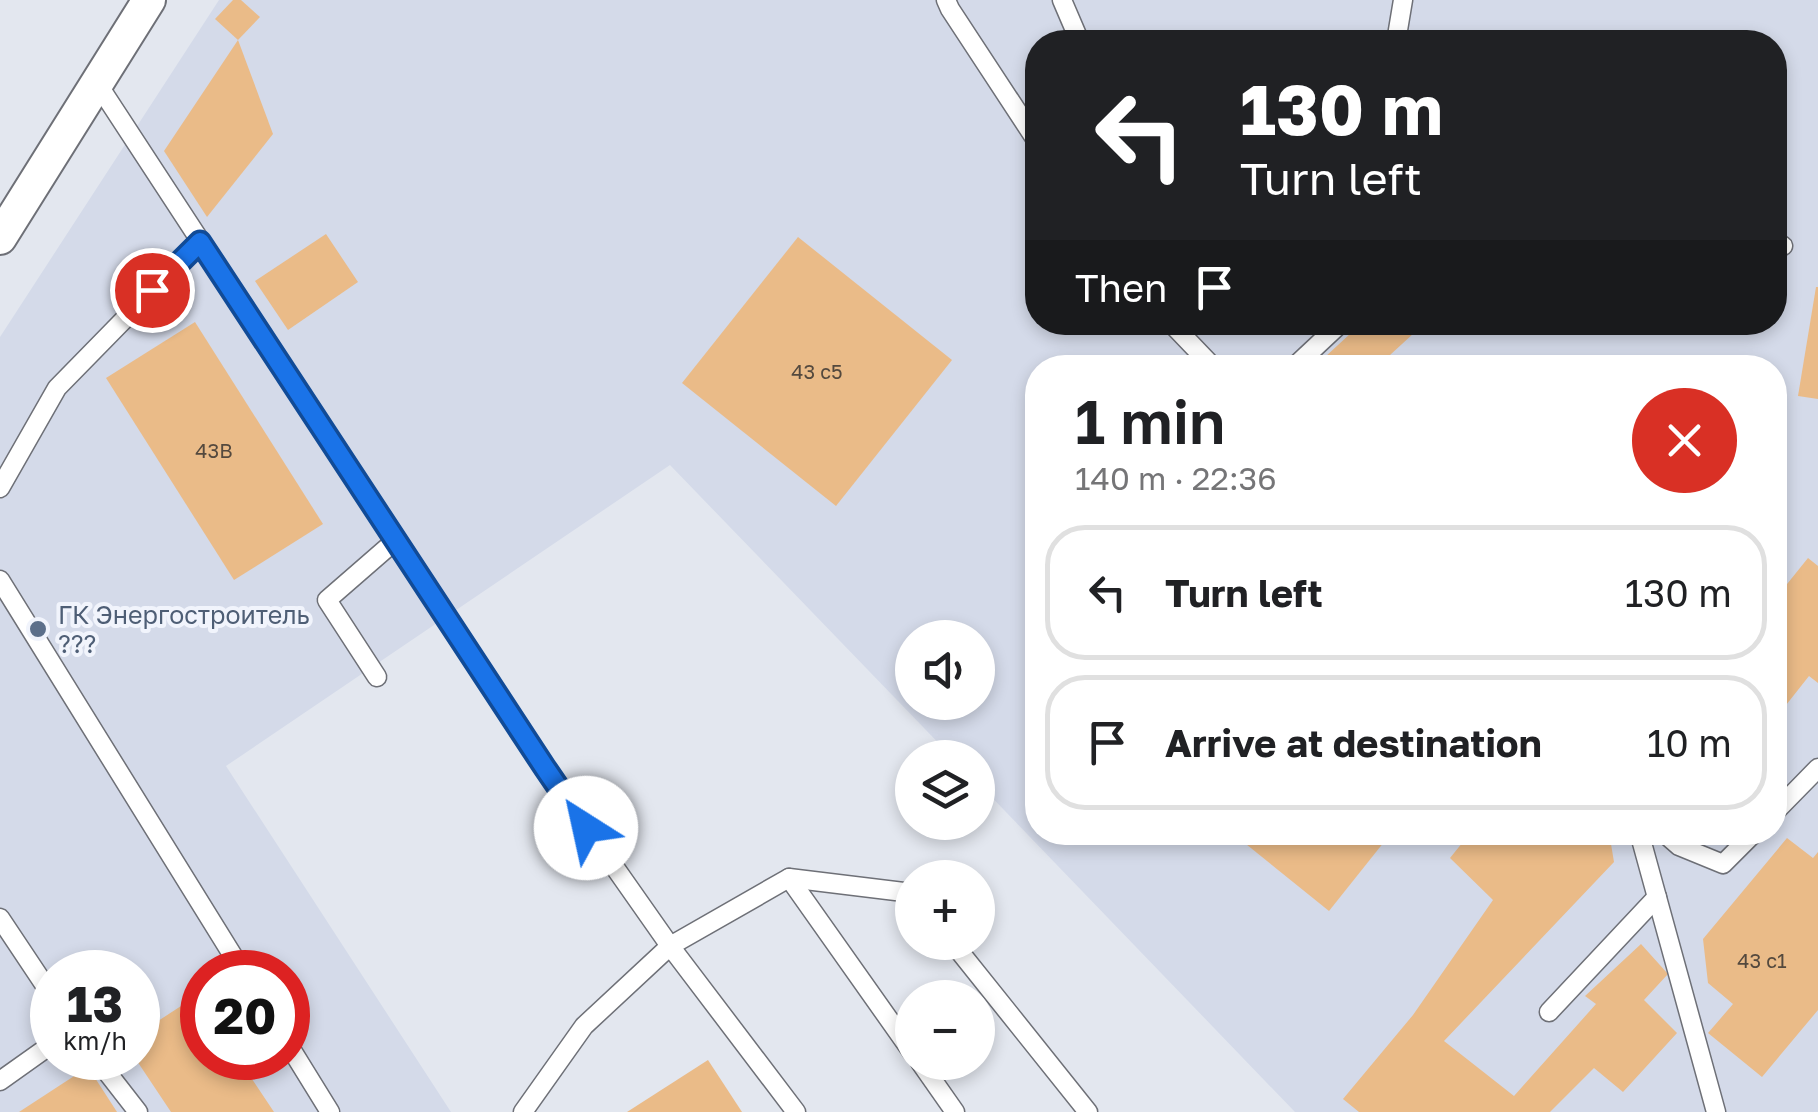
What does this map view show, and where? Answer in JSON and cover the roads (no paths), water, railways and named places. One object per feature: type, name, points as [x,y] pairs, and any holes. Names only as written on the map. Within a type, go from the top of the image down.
[{"type":"street","points":[[0,238],[149,0]]},
{"type":"lane","points":[[946,0],[1025,123]]},
{"type":"lane","points":[[1062,0],[1075,30]]},
{"type":"lane","points":[[1398,30],[1403,0]]},
{"type":"lane","points":[[97,83],[545,768],[670,946],[796,1112]]},
{"type":"lane","points":[[0,488],[56,388],[200,242]]},
{"type":"lane","points":[[1182,335],[1202,355]]},
{"type":"lane","points":[[1307,355],[1328,335]]},
{"type":"lane","points":[[377,677],[327,600],[396,540]]},
{"type":"lane","points":[[0,580],[229,950]]},
{"type":"lane","points":[[1787,800],[1818,768]]},
{"type":"lane","points":[[1643,845],[1716,1112]]},
{"type":"lane","points":[[1678,845],[1724,864],[1742,845]]},
{"type":"lane","points":[[789,878],[895,1028]]},
{"type":"lane","points":[[523,1112],[584,1026],[670,946],[789,878],[895,892]]},
{"type":"lane","points":[[1549,1012],[1657,896]]},
{"type":"lane","points":[[0,918],[30,963]]},
{"type":"lane","points":[[966,960],[1088,1112]]},
{"type":"lane","points":[[0,1080],[30,1059]]},
{"type":"lane","points":[[113,1080],[138,1112]]},
{"type":"lane","points":[[310,1080],[330,1112]]},
{"type":"lane","points":[[933,1080],[955,1112]]},
{"type":"place","name":"ГК Энергостроитель ???","points":[[38,629]]}]
